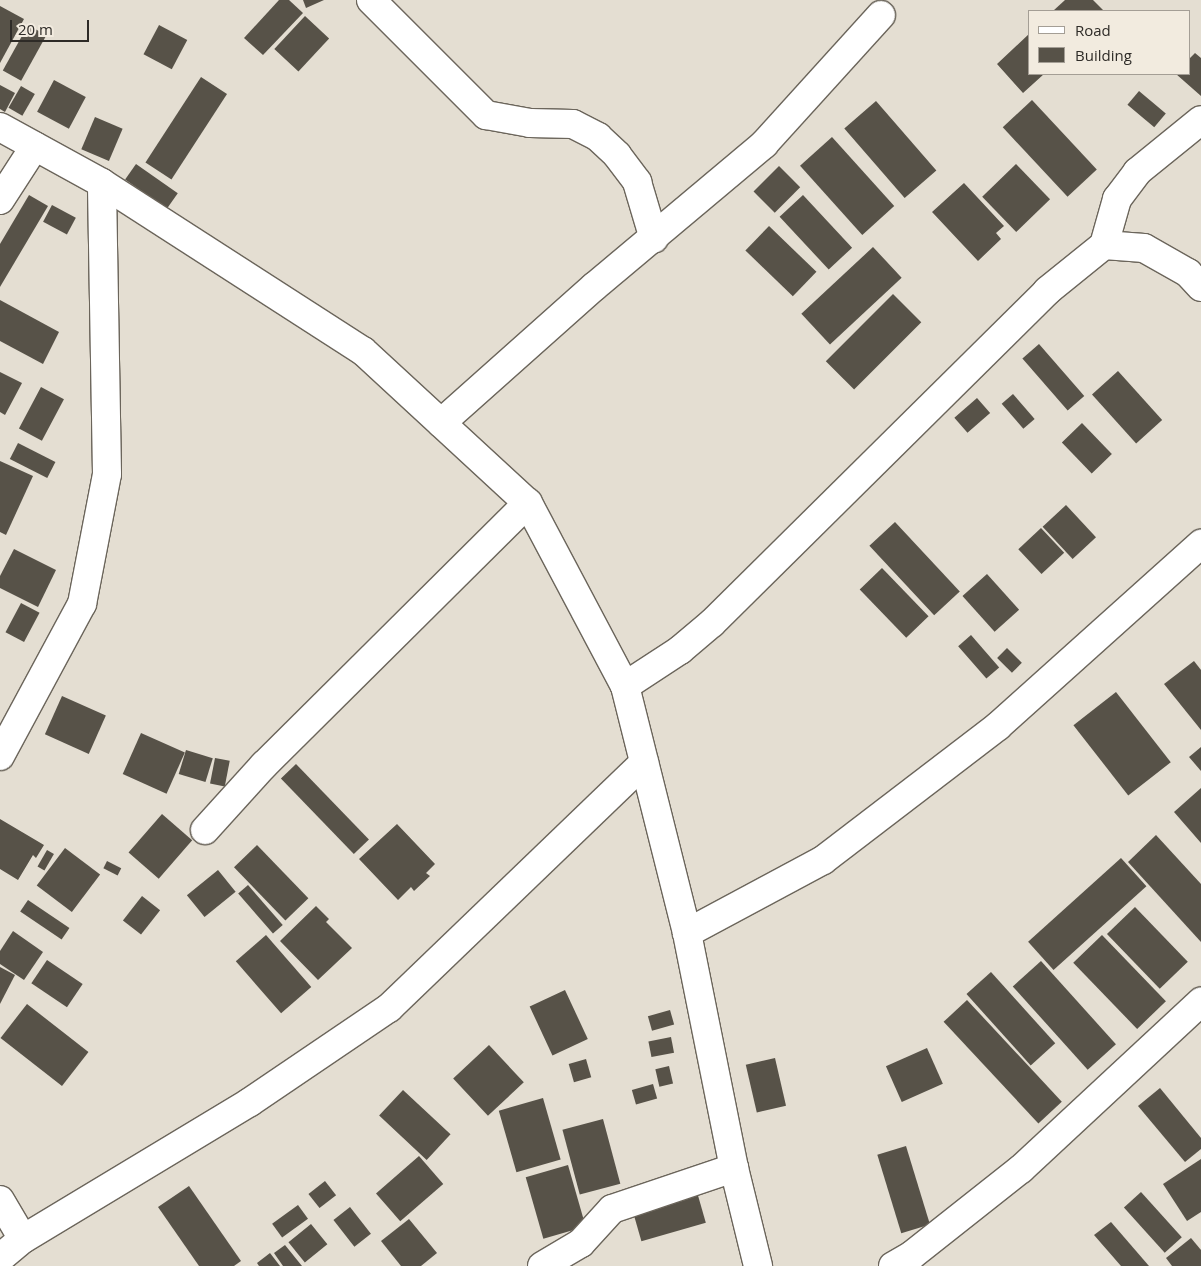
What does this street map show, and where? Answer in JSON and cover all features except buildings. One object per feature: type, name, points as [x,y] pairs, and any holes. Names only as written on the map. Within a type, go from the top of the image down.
[{"type":"street","points":[[371,0],[486,115],[530,123],[573,124],[598,137],[617,155],[637,182],[654,239]]},
{"type":"street","points":[[441,423],[595,286],[654,239],[764,144],[881,15]]},
{"type":"street","points":[[625,686],[680,650],[712,623],[1040,298],[1104,245],[1117,199],[1132,178],[1201,120]]},
{"type":"street","points":[[0,127],[102,183],[363,351],[528,503],[625,686],[687,933],[734,1168],[758,1266]]},
{"type":"street","points":[[0,200],[35,146]]},
{"type":"street","points":[[0,756],[82,604],[107,474],[102,333],[102,183]]},
{"type":"street","points":[[1104,245],[1144,248],[1188,273],[1201,287]]},
{"type":"street","points":[[205,830],[264,766],[528,503]]},
{"type":"street","points":[[687,933],[831,854],[998,726],[1201,544]]},
{"type":"street","points":[[0,1258],[23,1239],[250,1102],[389,1008],[644,763]]},
{"type":"street","points":[[893,1266],[912,1256],[1021,1169],[1200,1004]]},
{"type":"street","points":[[542,1266],[580,1242],[612,1209],[734,1168]]},
{"type":"street","points":[[0,1200],[23,1239]]}]
